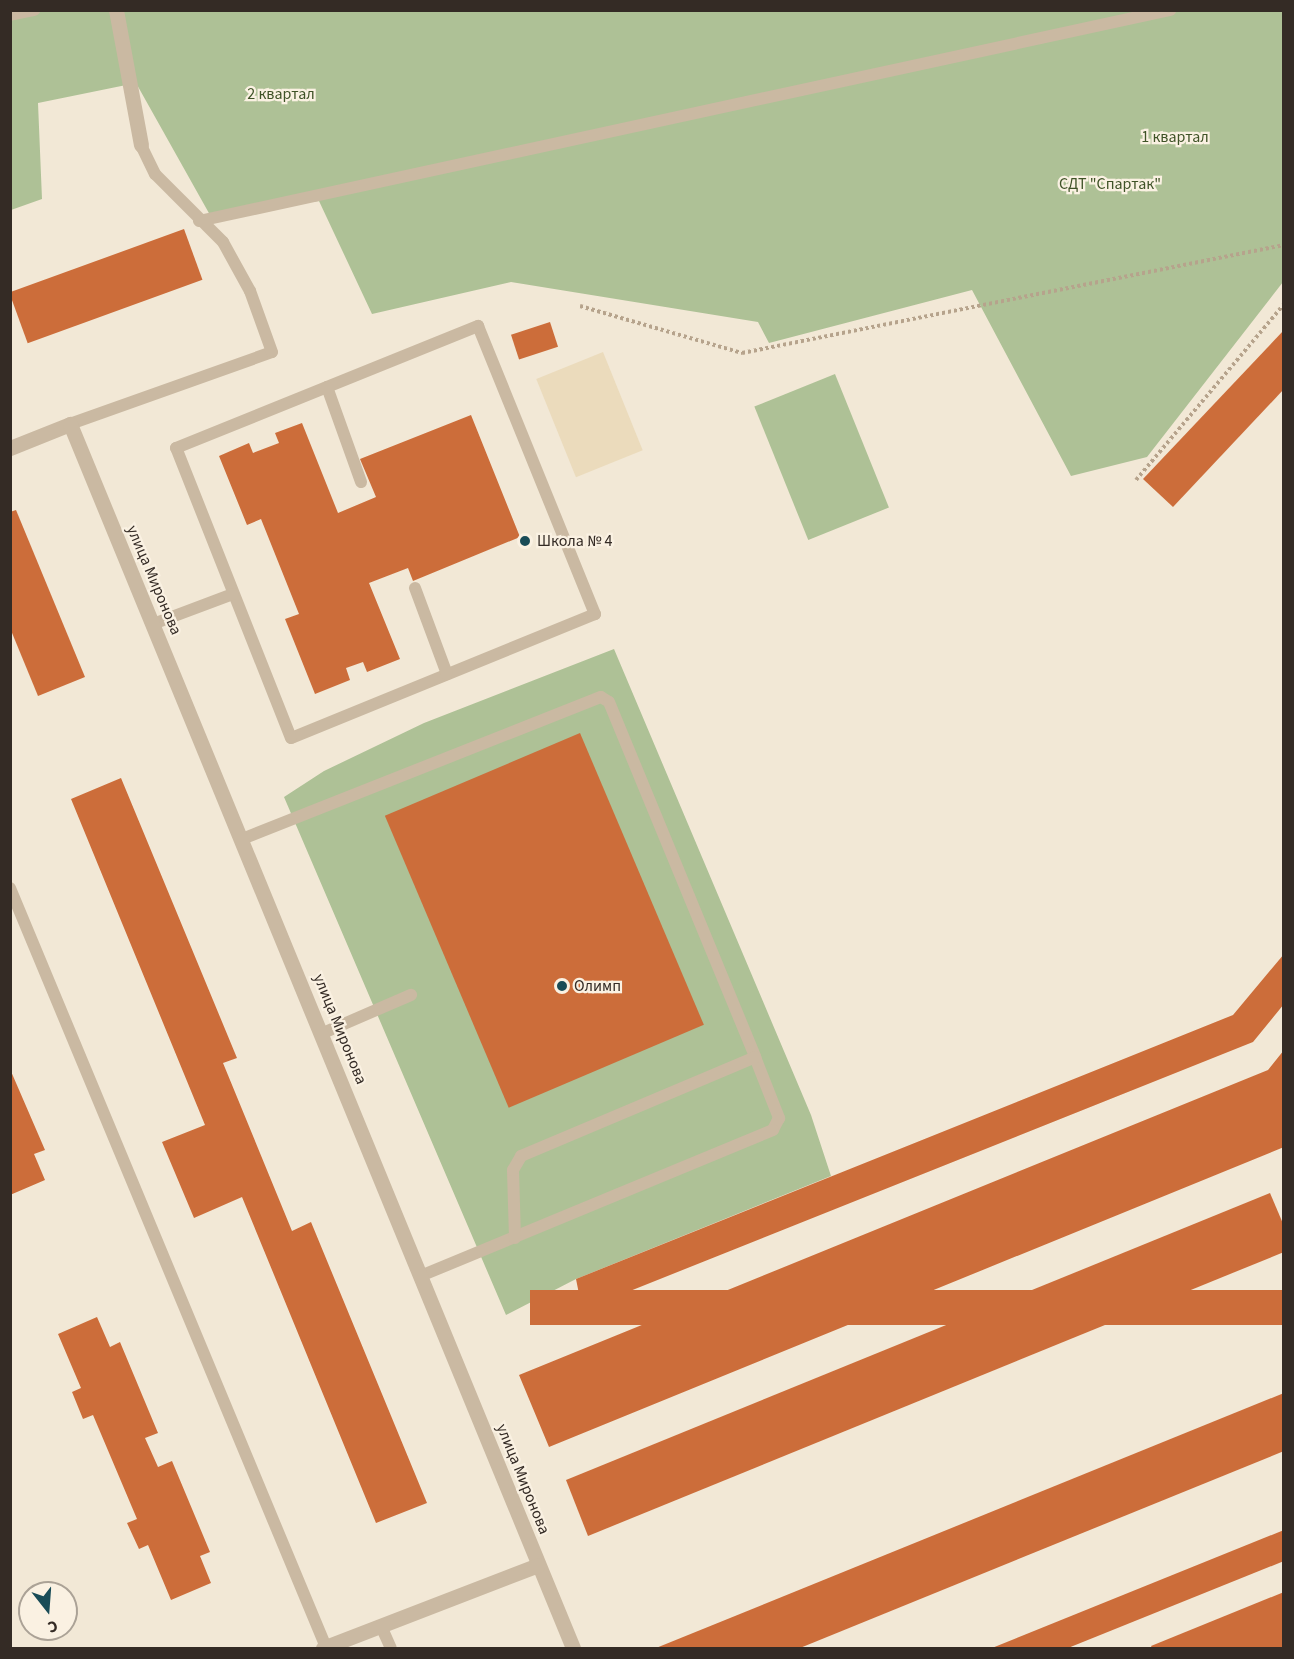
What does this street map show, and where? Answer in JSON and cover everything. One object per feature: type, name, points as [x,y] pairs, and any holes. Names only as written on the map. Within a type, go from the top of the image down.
[{"type":"street","points":[[116,10],[141,145]]},
{"type":"street","points":[[10,448],[70,424]]},
{"type":"street","name":"улица Миронова","points":[[70,424],[323,1033],[573,1648]]},
{"type":"street","points":[[324,1648],[538,1565]]},
{"type":"lane","points":[[10,15],[34,10]]},
{"type":"lane","points":[[199,221],[1170,10]]},
{"type":"lane","points":[[70,424],[272,352],[250,291],[223,242],[199,221],[155,174],[141,145]]},
{"type":"lane","points":[[478,327],[595,614],[291,738],[233,594],[176,448],[478,327]]},
{"type":"lane","points":[[327,387],[361,482]]},
{"type":"lane","points":[[415,588],[447,674]]},
{"type":"lane","points":[[153,624],[233,594]]},
{"type":"lane","points":[[242,839],[601,697],[609,702],[755,1057],[779,1118],[773,1130],[421,1276]]},
{"type":"lane","points":[[10,888],[324,1648]]},
{"type":"lane","points":[[323,1033],[411,995]]},
{"type":"lane","points":[[515,1238],[513,1170],[521,1156],[755,1057]]},
{"type":"lane","points":[[381,1626],[391,1648]]},
{"type":"path","points":[[580,306],[742,353],[1284,245]]},
{"type":"path","points":[[1136,480],[1284,304]]},
{"type":"green space","name":"СДТ \"Спартак\"","points":[[10,11],[1283,11],[1283,282],[1147,457],[1071,476],[972,290],[769,343],[758,322],[511,282],[372,314],[319,201],[210,215],[136,83],[38,103],[42,199],[11,210]]},
{"type":"green space","points":[[835,374],[889,508],[808,540],[754,407]]},
{"type":"green space","name":"Олимп","points":[[614,649],[811,1115],[831,1176],[576,1279],[506,1315],[284,797],[324,771],[424,723]]},
{"type":"shaded area","points":[[603,352],[643,450],[576,477],[536,379]]},
{"type":"building","points":[[184,229],[202,280],[28,343],[10,292]]},
{"type":"building","points":[[550,322],[558,347],[519,359],[511,335]]},
{"type":"building","points":[[1284,330],[1284,389],[1173,507],[1143,479]]},
{"type":"building","points":[[471,415],[520,537],[413,581],[408,568],[369,583],[400,659],[367,672],[363,662],[346,668],[350,680],[315,694],[285,619],[299,614],[261,519],[247,525],[219,456],[249,443],[253,453],[279,443],[275,433],[302,423],[338,513],[376,497],[360,459]]},
{"type":"building","points":[[16,510],[85,677],[38,696],[10,628],[10,512]]},
{"type":"building","name":"Олимп","points":[[580,733],[704,1025],[509,1108],[385,816]]},
{"type":"building","points":[[121,778],[237,1058],[223,1063],[292,1231],[311,1222],[427,1503],[376,1523],[242,1197],[194,1218],[162,1142],[205,1125],[71,799]]},
{"type":"building","points":[[1284,954],[1284,1004],[1253,1042],[610,1299],[580,1299],[576,1279],[1233,1015]]},
{"type":"building","points":[[1284,1050],[1284,1147],[549,1447],[519,1375],[1268,1070]]},
{"type":"building","points":[[10,1069],[45,1150],[34,1154],[45,1180],[10,1195]]},
{"type":"building","points":[[1270,1193],[1284,1226],[1284,1252],[588,1536],[566,1480]]},
{"type":"building","points":[[530,1290],[1284,1290],[1284,1325],[530,1325]]},
{"type":"building","points":[[97,1317],[110,1347],[120,1342],[158,1433],[145,1438],[158,1467],[172,1461],[210,1552],[200,1556],[211,1583],[171,1600],[148,1545],[139,1549],[127,1523],[137,1519],[93,1415],[83,1419],[72,1392],[81,1388],[58,1334]]},
{"type":"building","points":[[1284,1393],[1284,1451],[800,1648],[656,1648]]},
{"type":"building","points":[[1284,1530],[1284,1561],[1068,1648],[992,1648]]},
{"type":"building","points":[[1284,1592],[1284,1648],[1152,1648],[1151,1646]]},
{"type":"place","name":"Школа № 4","points":[[525,541]]},
{"type":"place","name":"Олимп","points":[[562,986]]},
{"type":"park label","name":"2 квартал","points":[[281,94]]},
{"type":"park label","name":"1 квартал","points":[[1175,137]]}]
